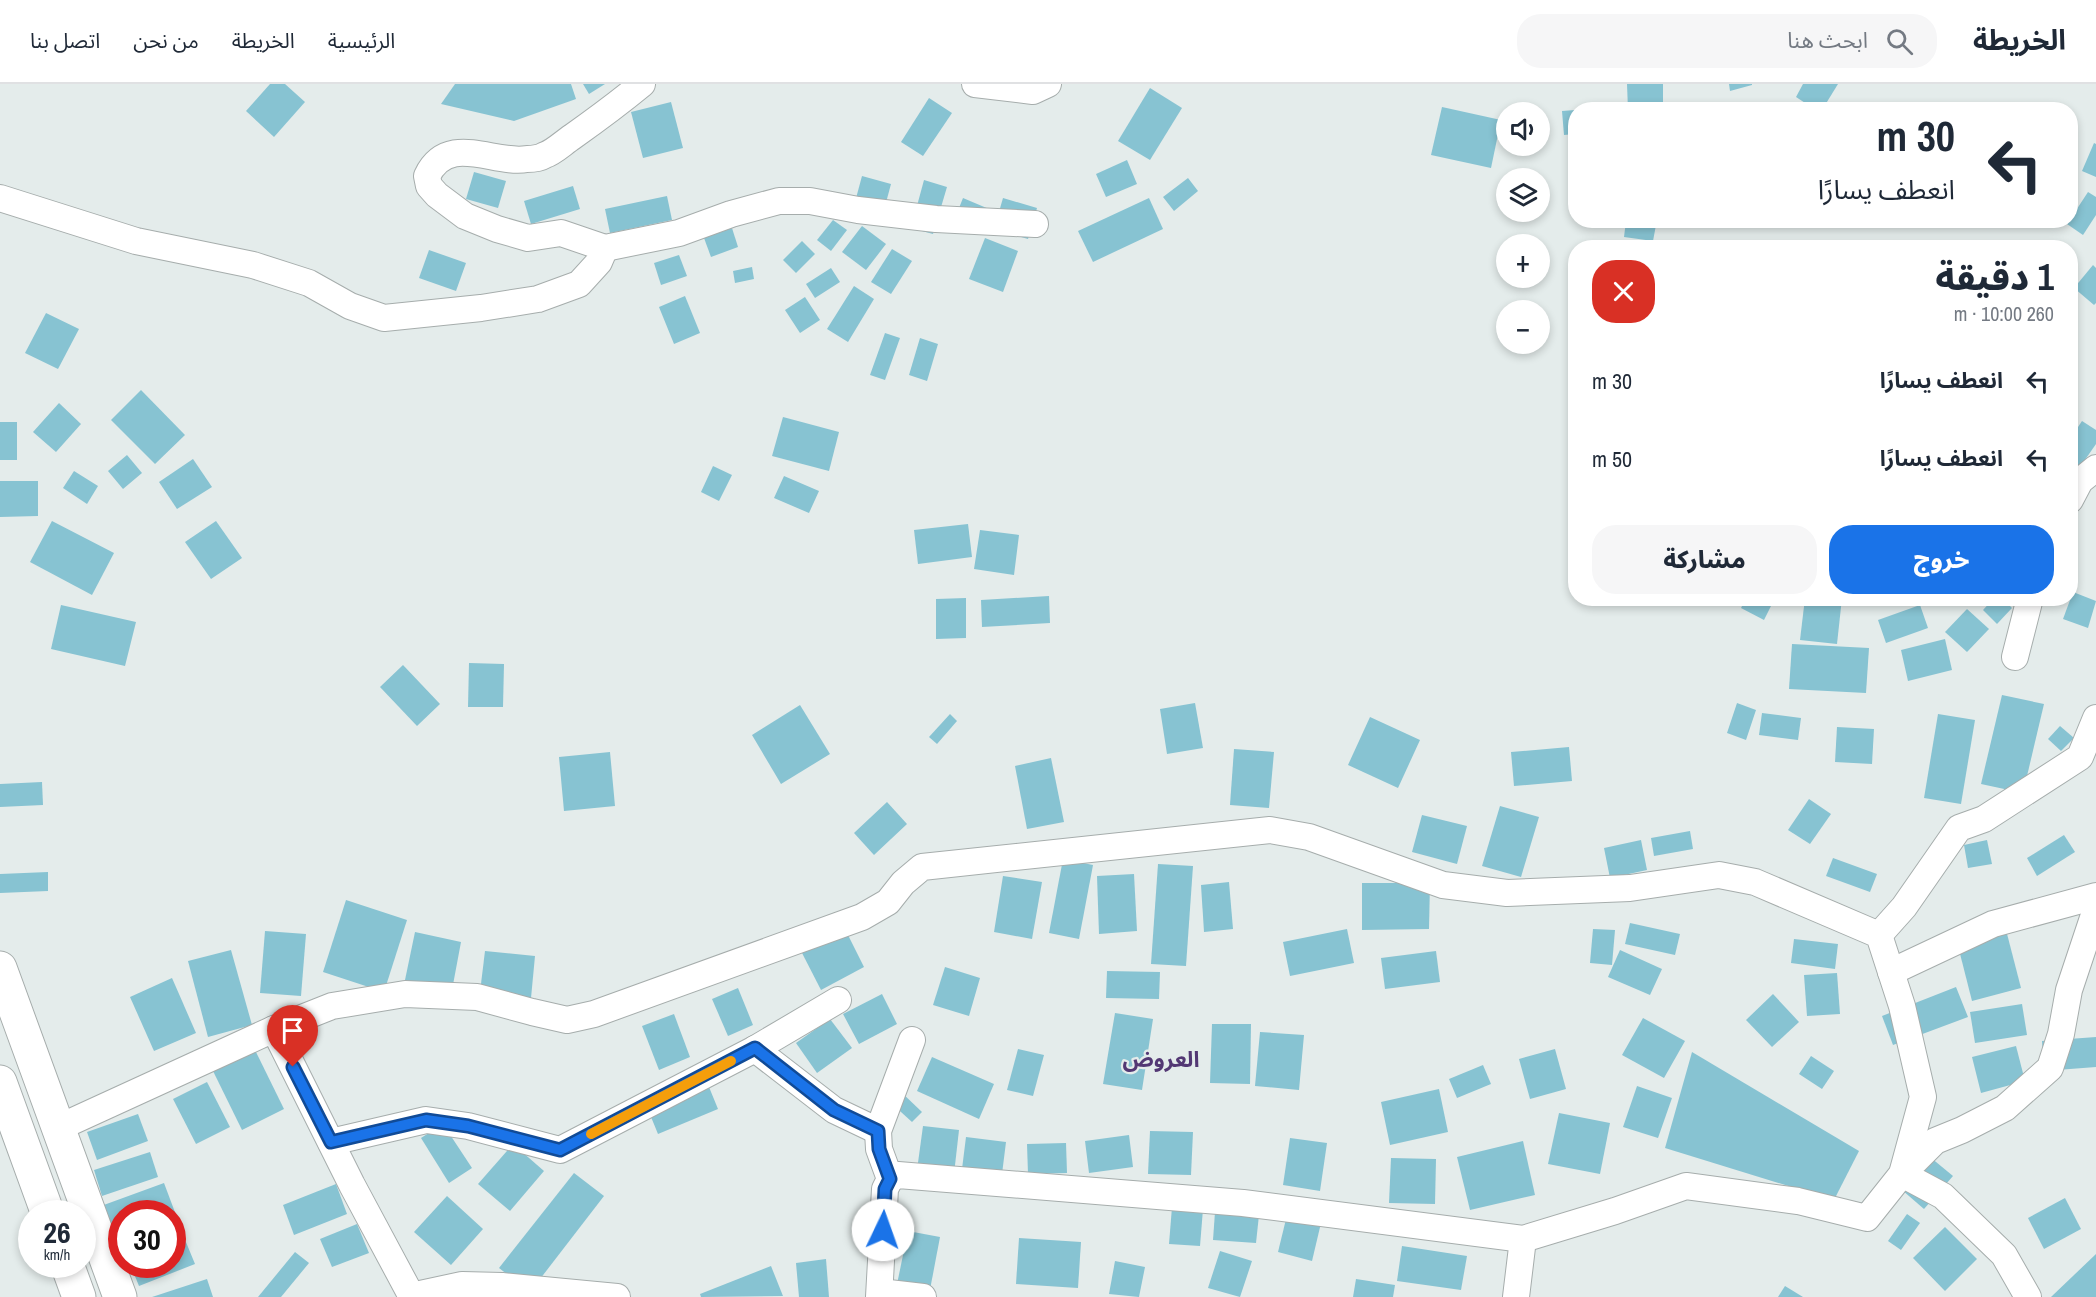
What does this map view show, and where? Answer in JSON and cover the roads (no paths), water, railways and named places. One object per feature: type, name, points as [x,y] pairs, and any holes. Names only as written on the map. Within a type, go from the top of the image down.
[{"type":"main road","points":[[0,968],[60,1127],[120,1297]]},
{"type":"main road","points":[[0,1082],[43,1200]]},
{"type":"main road","points":[[72,1278],[79,1297]]},
{"type":"street","points":[[642,84],[546,155],[524,160],[475,153],[452,155],[438,159],[427,176],[429,186],[465,216],[497,229],[528,238],[561,233],[605,248],[679,233],[731,214],[778,201],[810,201],[858,210],[936,219],[1035,224]]},
{"type":"street","points":[[975,84],[1033,91],[1048,84]]},
{"type":"street","points":[[0,198],[136,241],[253,265],[309,283],[350,306],[384,318],[481,308],[538,299],[579,284],[599,262],[605,248]]},
{"type":"street","points":[[2078,485],[2096,468]]},
{"type":"street","points":[[2015,657],[2028,606]]},
{"type":"street","points":[[1879,935],[1904,907],[1959,828],[1984,819],[2079,757],[2096,718]]},
{"type":"street","points":[[60,1127],[274,1029],[332,1006],[405,994],[477,997],[567,1020],[594,1014],[861,917],[888,902],[903,883],[922,867],[1270,830],[1309,837],[1443,885],[1507,893],[1630,888],[1719,875],[1755,882],[1879,935],[1902,1006],[1923,1097],[1902,1174]]},
{"type":"street","points":[[1891,972],[1994,924],[2096,896]]},
{"type":"street","points":[[923,1297],[880,1295],[885,1189],[890,1179],[898,1175],[1243,1203],[1523,1239],[1615,1211],[1686,1186],[1798,1201],[1867,1218],[1902,1174],[1935,1141],[2005,1108],[2050,1068],[2061,1034],[2069,990],[2096,909]]},
{"type":"street","points":[[331,1142],[426,1120],[468,1126],[560,1150],[755,1048],[838,1000]]},
{"type":"street","points":[[274,1029],[412,1296],[462,1285],[502,1286],[617,1297]]},
{"type":"street","points":[[890,1179],[879,1149],[878,1131],[912,1041]]},
{"type":"street","points":[[755,1048],[834,1110],[878,1131]]},
{"type":"street","points":[[1902,1174],[1943,1196],[1996,1247],[2004,1255],[2028,1297]]},
{"type":"street","points":[[1516,1297],[1523,1239]]},
{"type":"district","name":"العروض","points":[[1161,1059]]}]
